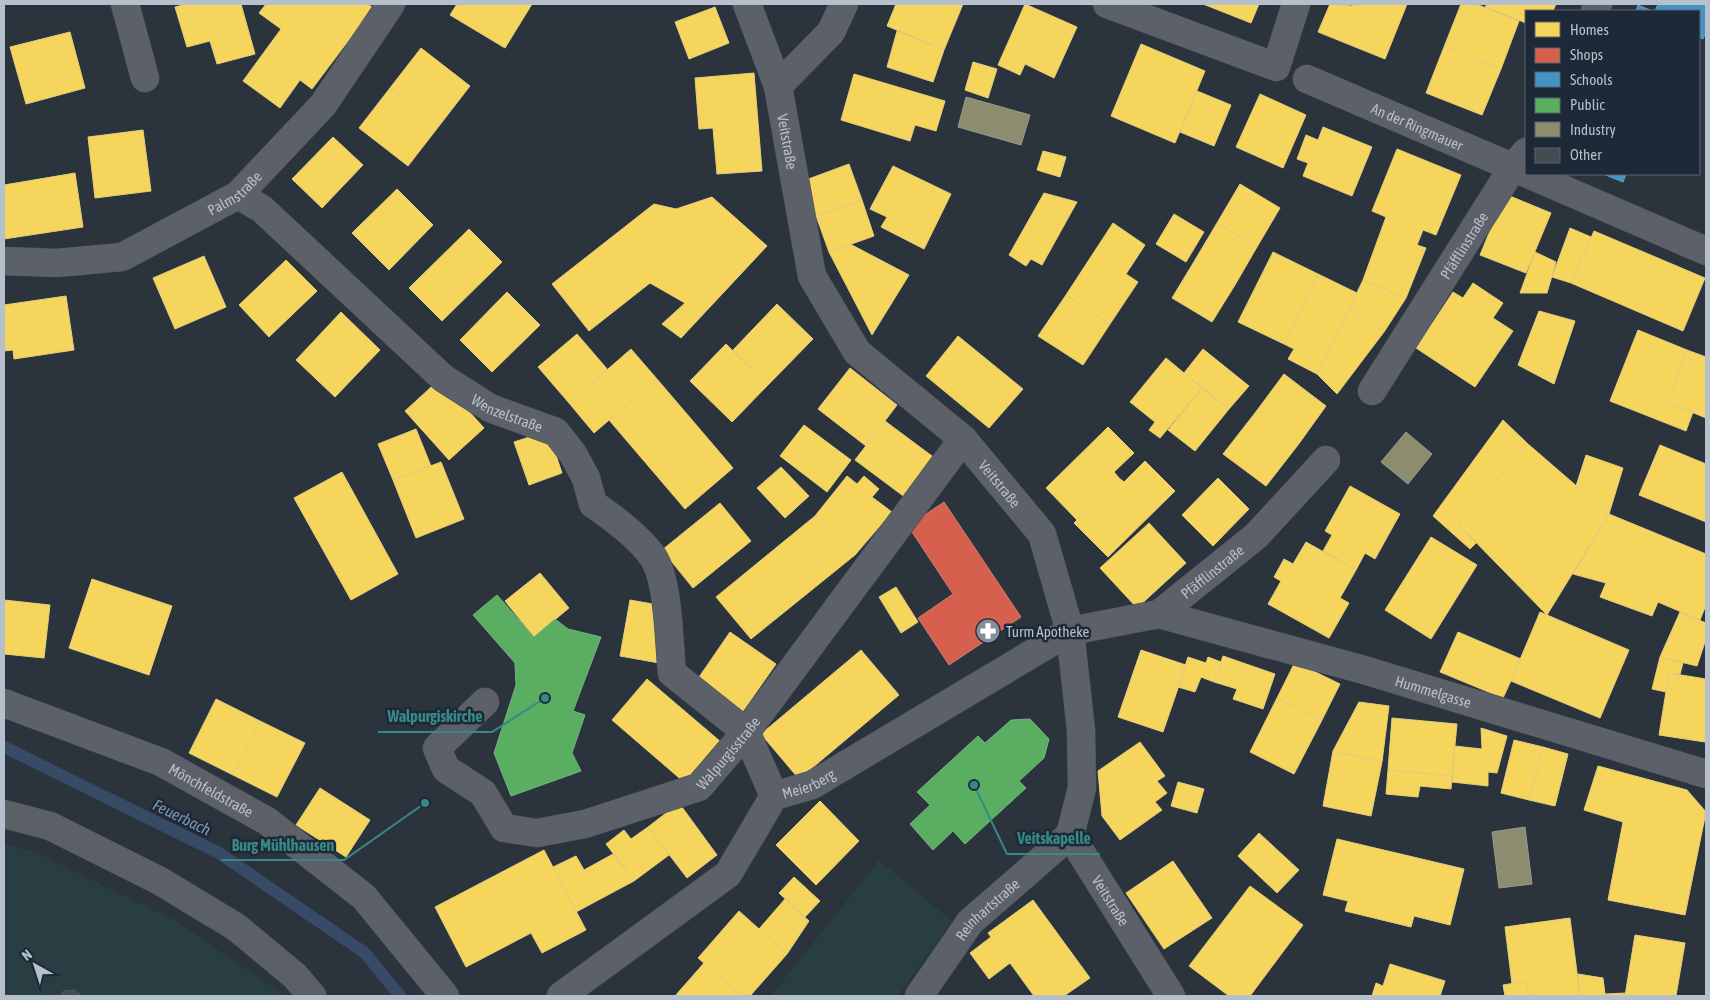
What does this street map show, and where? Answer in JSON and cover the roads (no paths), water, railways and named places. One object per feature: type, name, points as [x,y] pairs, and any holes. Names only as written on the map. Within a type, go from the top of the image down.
[{"type":"main road","points":[[4,814],[50,826],[169,886],[236,927],[295,976],[312,996]]},
{"type":"street","points":[[125,4],[145,78]]},
{"type":"street","name":"Palmstraße","points":[[4,261],[57,263],[122,257],[238,195],[323,105],[391,4]]},
{"type":"street","name":"Veitstraße","points":[[747,4],[778,86],[812,276],[857,352],[963,439],[1042,534],[1070,631],[1080,730],[1082,788],[1070,835],[1171,996]]},
{"type":"street","points":[[778,86],[831,32],[844,4]]},
{"type":"street","points":[[1107,4],[1276,67],[1296,4]]},
{"type":"street","name":"An der Ringmauer","points":[[1307,79],[1523,167]]},
{"type":"street","name":"Pfäfflinstraße","points":[[1372,391],[1523,167]]},
{"type":"street","name":"An der Ringmauer","points":[[1540,175],[1706,251]]},
{"type":"street","name":"Wenzelstraße","points":[[238,195],[262,209],[443,378],[490,408],[556,432],[573,454],[586,478],[593,504],[614,518],[653,558],[665,594],[672,674],[746,732],[774,796]]},
{"type":"street","name":"Walpurgisstraße","points":[[485,702],[438,748],[446,769],[483,793],[504,828],[538,833],[585,824],[699,787],[746,732],[963,439]]},
{"type":"street","name":"Pfäfflinstraße","points":[[1070,631],[1159,614],[1256,536],[1326,460]]},
{"type":"street","name":"Hummelgasse","points":[[1159,614],[1364,670],[1706,774]]},
{"type":"street","name":"Meierberg","points":[[561,996],[728,874],[774,796],[812,785],[1070,631]]},
{"type":"street","name":"Mönchfeldstraße","points":[[4,703],[161,762],[267,821],[364,897],[446,996]]},
{"type":"street","name":"Reinhartstraße","points":[[919,996],[970,922],[1070,835]]},
{"type":"waterway","name":"Feuerbach","points":[[4,747],[219,853],[365,953],[400,996]]},
{"type":"place","name":"Turm Apotheke","points":[[988,631]]},
{"type":"place","name":"Walpurgiskirche","points":[[545,698]]},
{"type":"place","name":"Veitskapelle","points":[[974,785]]},
{"type":"place","name":"Burg Mühlhausen","points":[[425,803]]}]
